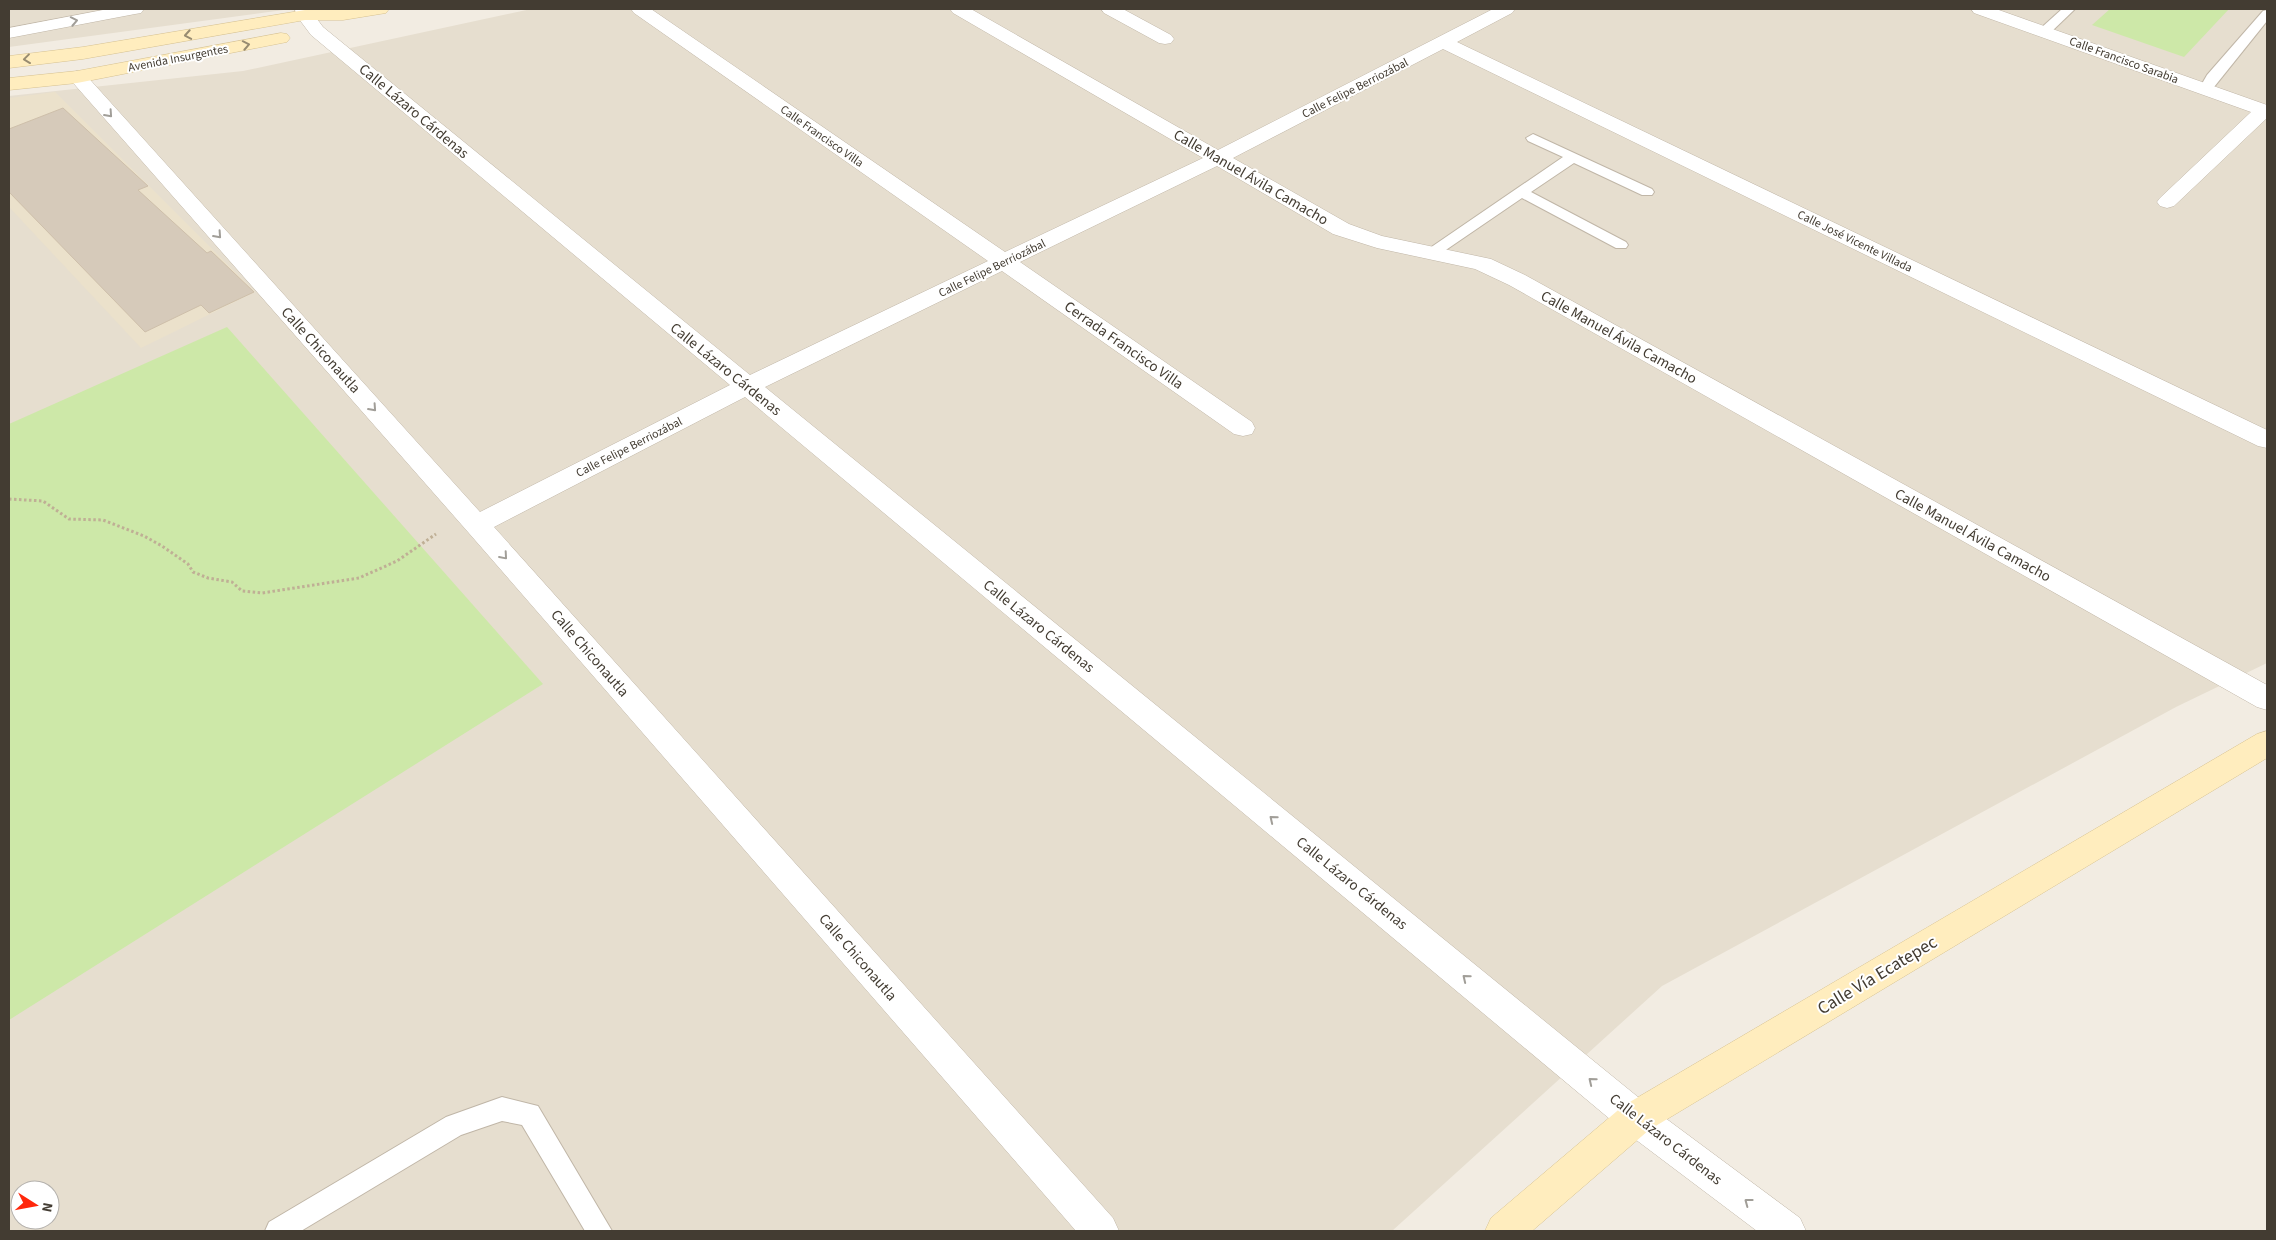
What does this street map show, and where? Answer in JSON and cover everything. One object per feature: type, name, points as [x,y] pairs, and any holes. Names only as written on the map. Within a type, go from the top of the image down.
[{"type":"main road","name":"Avenida Insurgentes","points":[[9,62],[380,9]]},
{"type":"main road","name":"Avenida Insurgentes","points":[[9,84],[77,78],[308,18]]},
{"type":"main road","name":"Calle Vía Ecatepec","points":[[1504,1231],[1636,1118],[2267,743]]},
{"type":"street","points":[[9,33],[135,9]]},
{"type":"street","name":"Calle Francisco Villa","points":[[640,9],[1005,263]]},
{"type":"street","name":"Calle Manuel Ávila Camacho","points":[[959,9],[1341,229],[1377,242],[1483,264],[1517,280],[2267,699]]},
{"type":"street","points":[[1110,9],[1164,39]]},
{"type":"street","name":"Calle Felipe Berriozábal","points":[[477,525],[748,386],[1005,263],[1218,158],[1506,9]]},
{"type":"street","name":"Calle Francisco Sarabia","points":[[1980,9],[2266,111]]},
{"type":"street","name":"Calle Lázaro Cárdenas","points":[[308,18],[748,386],[1636,1118],[1786,1231]]},
{"type":"street","name":"Calle José Vicente Villada","points":[[1443,42],[2267,440]]},
{"type":"street","name":"Calle Chiconautla","points":[[77,78],[477,525],[1100,1231]]},
{"type":"street","points":[[2167,202],[2266,111]]},
{"type":"street","name":"Cerrada Francisco Villa","points":[[1005,263],[1243,428]]},
{"type":"lane","points":[[2045,31],[2070,9]]},
{"type":"lane","points":[[2205,89],[2212,78],[2267,14]]},
{"type":"lane","points":[[1533,138],[1647,192]]},
{"type":"lane","points":[[1432,253],[1573,157]]},
{"type":"lane","points":[[1520,192],[1621,245]]},
{"type":"lane","points":[[278,1231],[455,1125],[502,1108],[529,1114],[599,1231]]},
{"type":"path","points":[[9,499],[43,501],[69,519],[103,520],[156,543],[178,556],[194,572],[232,582],[242,591],[262,592],[324,585],[359,578],[397,562],[431,536],[477,525]]},
{"type":"shaded area","points":[[9,9],[291,9],[9,47]]},
{"type":"shaded area","points":[[531,9],[2267,9],[2267,663],[2176,707],[1662,986],[1392,1231],[9,1231],[9,96],[243,71]]},
{"type":"shaded area","points":[[55,92],[255,292],[141,348],[9,207],[9,98]]},
{"type":"green space","points":[[2110,9],[2229,9],[2184,57],[2092,25]]},
{"type":"green space","points":[[227,327],[543,684],[9,1020],[9,424]]},
{"type":"building","points":[[63,108],[148,186],[138,190],[207,253],[211,251],[254,292],[209,313],[201,305],[145,332],[9,192],[9,129]]}]
